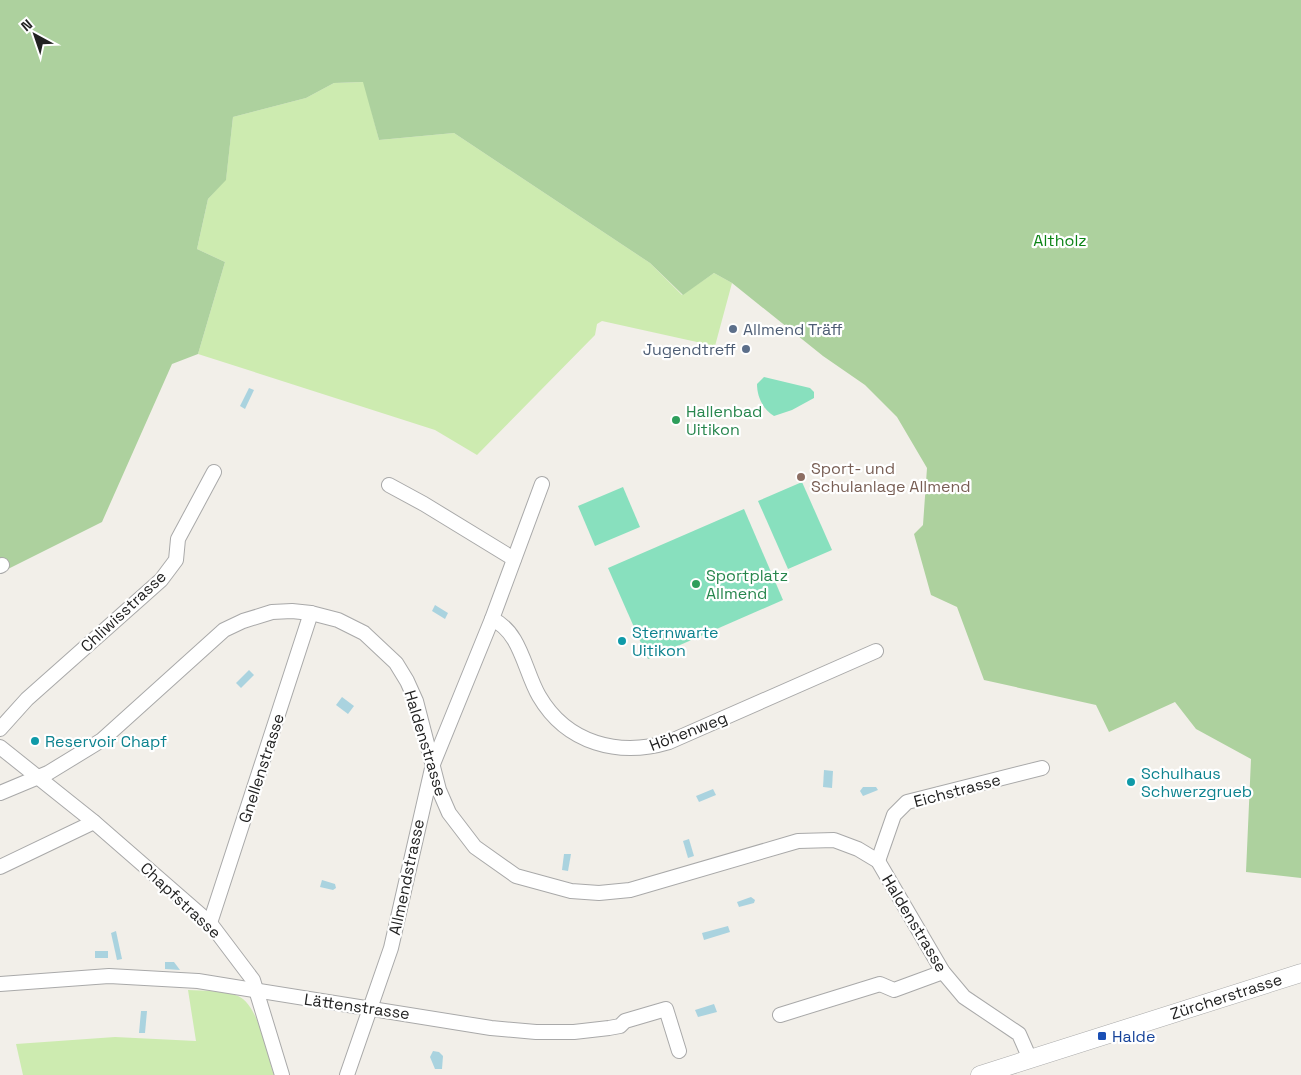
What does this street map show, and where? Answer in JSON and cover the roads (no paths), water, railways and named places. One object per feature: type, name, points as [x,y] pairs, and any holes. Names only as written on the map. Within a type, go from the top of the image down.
[{"type":"street","name":"Chliwisstrasse","points":[[0,729],[27,699],[161,580],[176,560],[178,538],[214,472]]},
{"type":"street","name":"Allmendstrasse","points":[[348,1075],[391,948],[425,791],[542,484]]},
{"type":"street","points":[[389,486],[432,508],[514,559]]},
{"type":"street","name":"Haldenstrasse","points":[[0,793],[48,773],[102,740],[224,630],[242,621],[272,612],[311,613],[338,620],[364,632],[396,663],[416,701],[434,764],[439,790],[449,814],[475,847],[516,876],[571,891],[599,893],[630,890],[798,841],[834,840],[858,848],[878,861],[943,972],[964,997],[1019,1034],[1030,1059]]},
{"type":"street","name":"Gnellenstrasse","points":[[210,923],[311,613]]},
{"type":"street","name":"Höhenweg","points":[[492,619],[502,624],[512,634],[539,696],[557,719],[585,739],[624,749],[641,748],[669,742],[876,651]]},
{"type":"street","name":"Chapfstrasse","points":[[0,747],[94,822],[210,923],[247,970],[258,992],[282,1075]]},
{"type":"street","name":"Eichstrasse","points":[[878,861],[894,815],[907,802],[1042,768]]},
{"type":"street","points":[[0,867],[94,822]]},
{"type":"street","points":[[780,1015],[880,984],[894,990],[943,972]]},
{"type":"street","name":"Zürcherstrasse","points":[[980,1075],[1301,973]]},
{"type":"street","name":"Lättenstrasse","points":[[0,984],[109,976],[198,982],[369,1009],[383,1009],[491,1028],[536,1032],[574,1032],[616,1027],[625,1021],[666,1009],[679,1051]]},
{"type":"water","points":[[249,388],[254,390],[245,409],[240,406]]},
{"type":"water","points":[[435,605],[448,613],[445,619],[432,611]]},
{"type":"water","points":[[249,670],[254,675],[241,688],[236,683]]},
{"type":"water","points":[[342,697],[354,706],[348,714],[336,705]]},
{"type":"water","points":[[824,770],[833,771],[832,788],[823,787]]},
{"type":"water","points":[[863,787],[876,787],[878,790],[863,796],[860,791]]},
{"type":"water","points":[[713,789],[716,795],[699,802],[696,796]]},
{"type":"water","points":[[689,839],[694,856],[688,858],[683,841]]},
{"type":"water","points":[[564,854],[571,854],[568,871],[562,870]]},
{"type":"water","points":[[322,880],[335,884],[336,888],[333,890],[320,887]]},
{"type":"water","points":[[751,897],[755,900],[754,903],[739,907],[737,902]]},
{"type":"water","points":[[728,926],[730,932],[704,940],[702,933]]},
{"type":"water","points":[[116,931],[122,959],[117,960],[111,933]]},
{"type":"water","points":[[95,951],[108,951],[108,958],[95,958]]},
{"type":"water","points":[[165,962],[174,962],[180,970],[165,969]]},
{"type":"water","points":[[714,1004],[717,1012],[698,1017],[695,1010]]},
{"type":"water","points":[[141,1011],[147,1011],[145,1033],[139,1033]]},
{"type":"water","points":[[433,1051],[439,1052],[443,1056],[442,1069],[435,1069],[430,1057]]},
{"type":"place","name":"Allmend Träff","points":[[733,329]]},
{"type":"place","name":"Jugendtreff","points":[[746,349]]},
{"type":"place","name":"Hallenbad Uitikon","points":[[676,420]]},
{"type":"place","name":"Sport- und Schulanlage Allmend","points":[[801,477]]},
{"type":"place","name":"Sportplatz Allmend","points":[[696,584]]},
{"type":"place","name":"Sternwarte Uitikon","points":[[622,641]]},
{"type":"place","name":"Reservoir Chapf","points":[[35,741]]},
{"type":"place","name":"Schulhaus Schwerzgrueb","points":[[1131,782]]},
{"type":"place","name":"Halde","points":[[1102,1036]]},
{"type":"park label","name":"Altholz","points":[[1060,240]]}]
